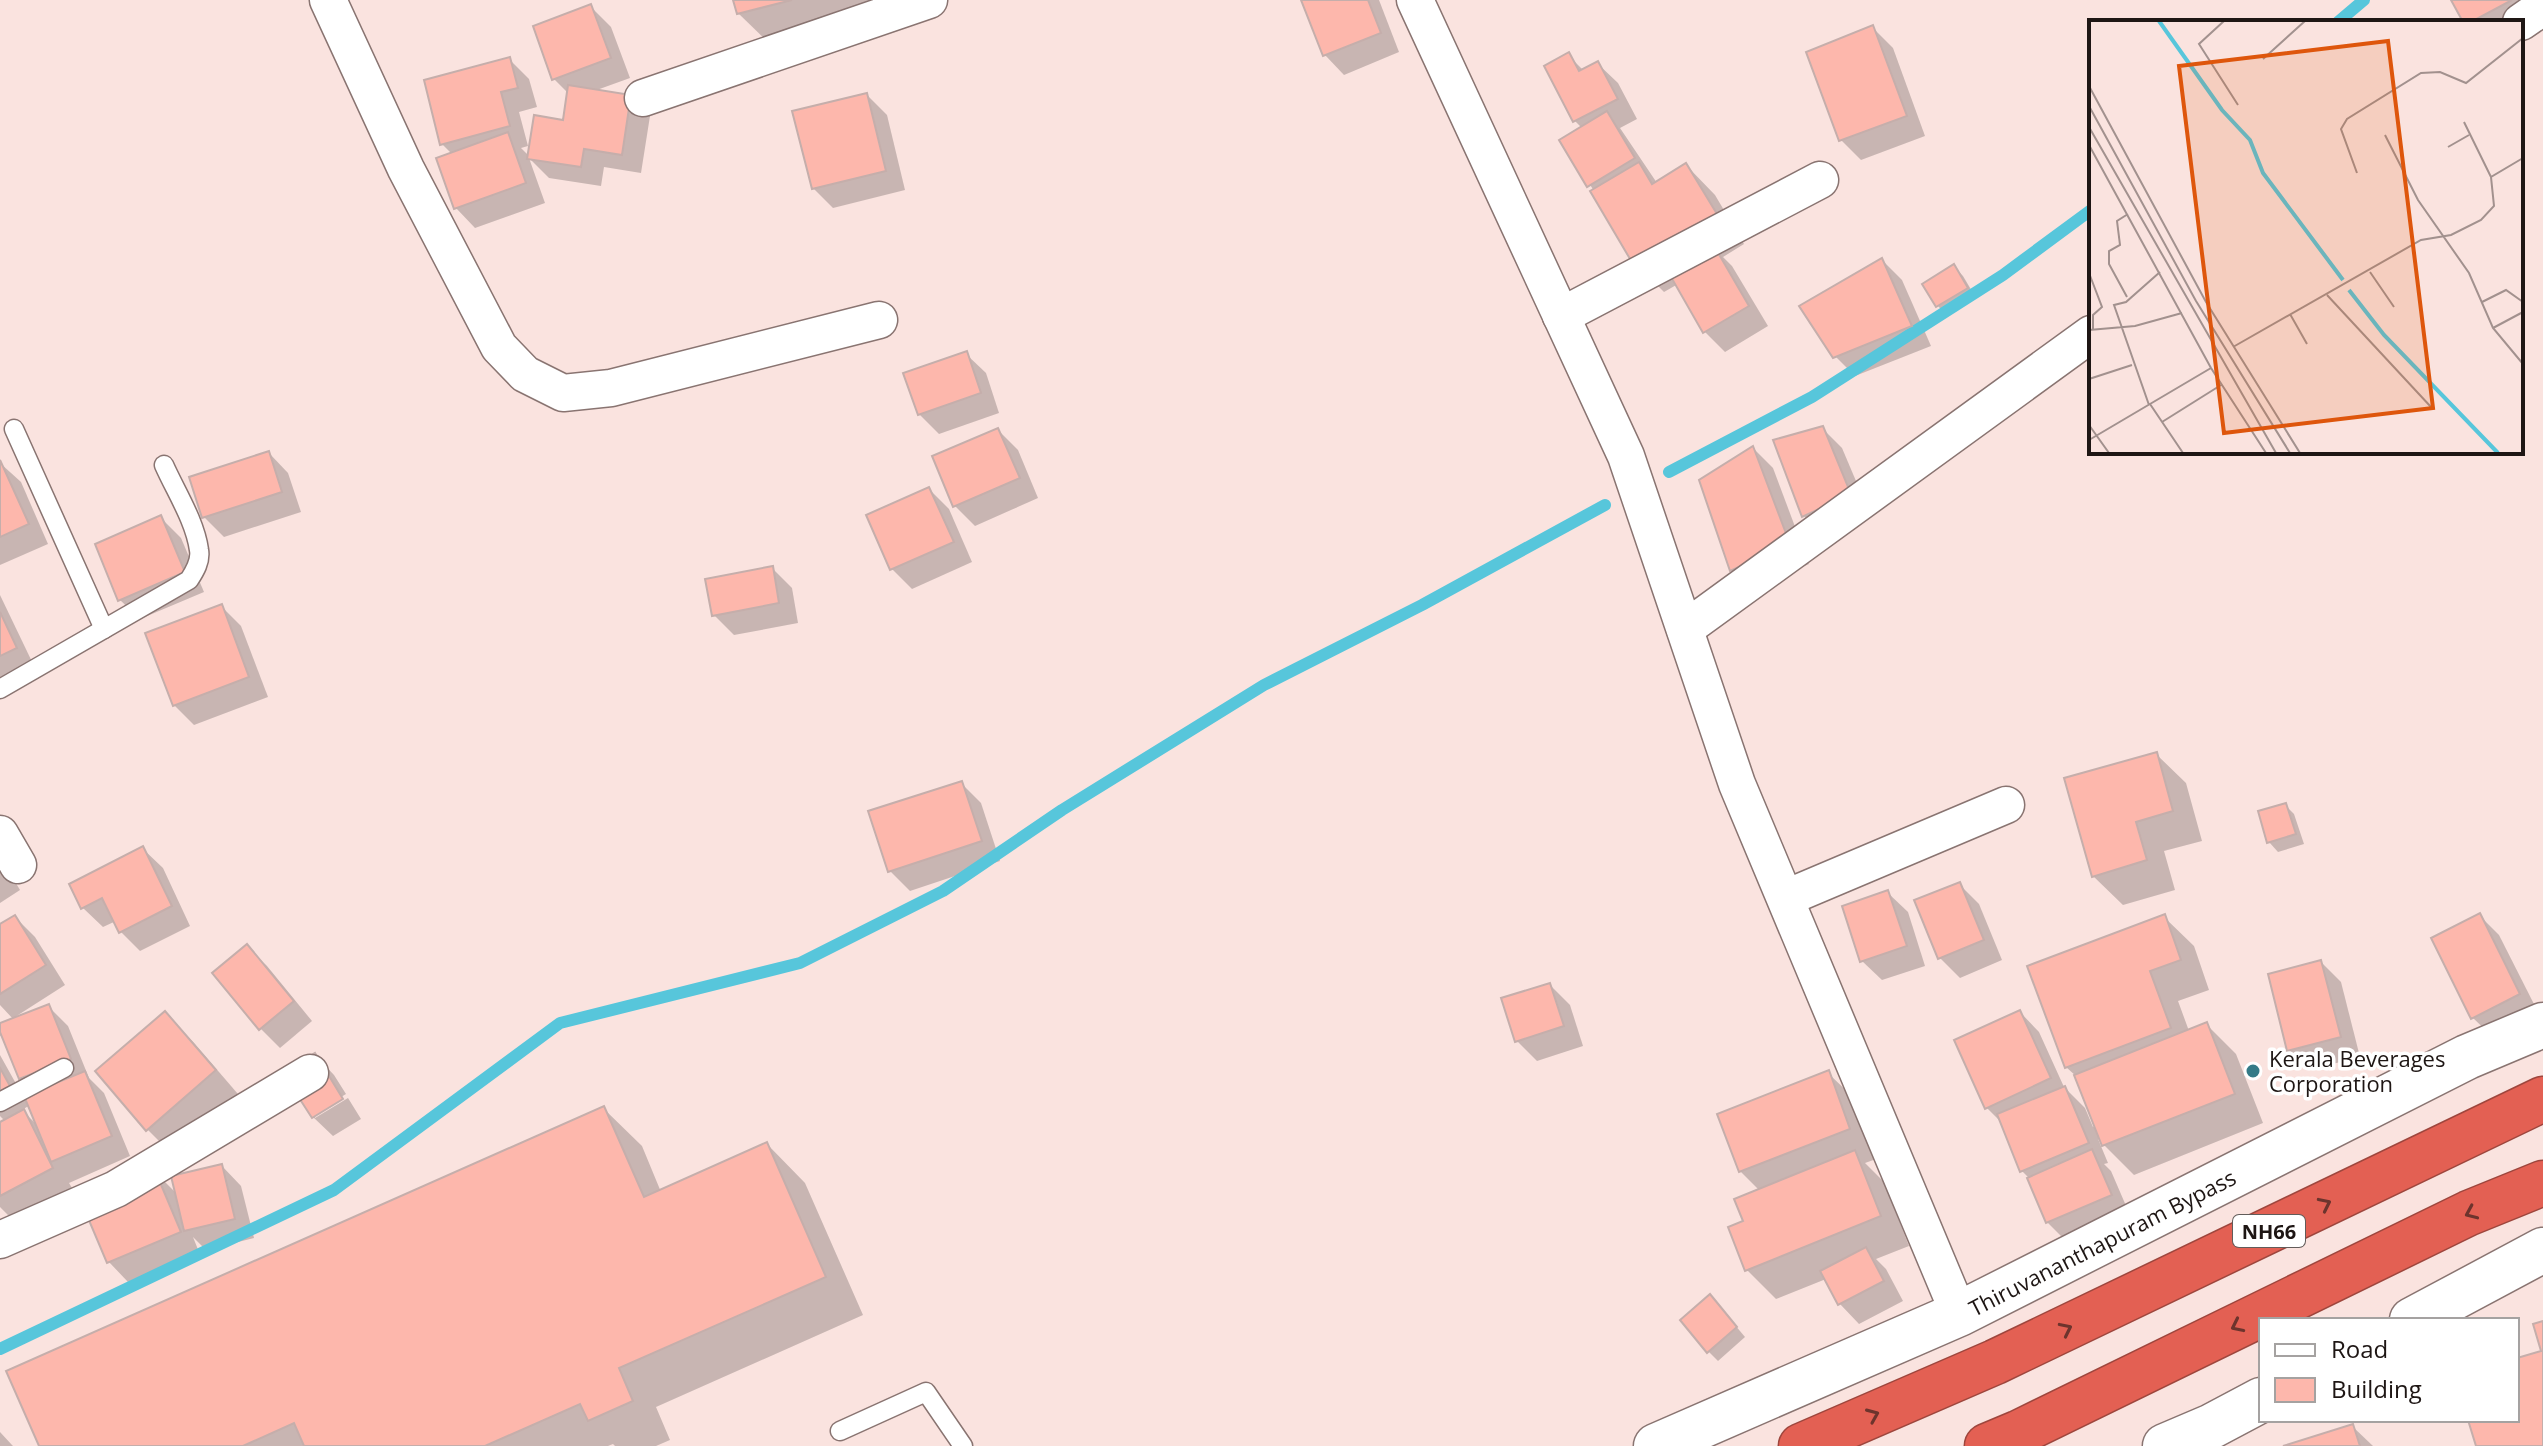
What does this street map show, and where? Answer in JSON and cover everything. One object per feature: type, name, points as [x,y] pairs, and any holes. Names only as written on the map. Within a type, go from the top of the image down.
[{"type":"highway","name":"NH66","points":[[1801,1446],[1995,1362],[2543,1099]]},
{"type":"highway","points":[[1987,1446],[2032,1427],[2469,1213],[2543,1183]]},
{"type":"street","points":[[328,0],[406,169],[492,334],[499,347],[525,374],[563,393],[611,388],[879,320]]},
{"type":"street","points":[[643,98],[929,0]]},
{"type":"street","points":[[1415,0],[1626,456],[1737,784],[1959,1314]]},
{"type":"street","points":[[1561,316],[1820,180]]},
{"type":"street","points":[[1685,629],[2089,335]]},
{"type":"street","points":[[1786,898],[2006,805]]},
{"type":"street","points":[[0,834],[9,871]]},
{"type":"street","name":"Thiruvananthapuram Bypass","points":[[1656,1446],[1959,1314],[2467,1057],[2543,1025]]},
{"type":"street","points":[[0,1240],[116,1189],[310,1073]]},
{"type":"street","points":[[2416,1318],[2543,1250]]},
{"type":"street","points":[[2165,1446],[2216,1436],[2259,1402]]},
{"type":"lane","points":[[14,429],[104,629]]},
{"type":"lane","points":[[0,689],[189,580],[197,569],[200,552],[164,465]]},
{"type":"lane","points":[[0,1102],[64,1068]]},
{"type":"lane","points":[[840,1431],[926,1392],[963,1446]]},
{"type":"building","points":[[733,0],[792,0],[737,14]]},
{"type":"building","points":[[1301,0],[1368,0],[1381,33],[1323,56]]},
{"type":"building","points":[[2451,0],[2512,0],[2475,20],[2462,20]]},
{"type":"building","points":[[591,4],[611,58],[552,80],[533,26]]},
{"type":"building","points":[[1873,25],[1907,116],[1839,141],[1806,52]]},
{"type":"building","points":[[1569,52],[1579,71],[1598,61],[1618,99],[1573,122],[1544,66]]},
{"type":"building","points":[[510,57],[518,88],[501,92],[510,126],[440,145],[424,80]]},
{"type":"building","points":[[568,85],[631,95],[622,155],[584,149],[581,167],[527,159],[534,115],[563,120]]},
{"type":"building","points":[[867,93],[886,171],[812,189],[792,111]]},
{"type":"building","points":[[1607,111],[1635,158],[1587,187],[1559,140]]},
{"type":"building","points":[[508,132],[526,183],[454,209],[436,158]]},
{"type":"building","points":[[1639,162],[1652,184],[1686,163],[1717,214],[1633,264],[1590,191]]},
{"type":"building","points":[[1713,244],[1749,306],[1703,333],[1667,270]]},
{"type":"building","points":[[1882,258],[1912,326],[1833,358],[1799,306]]},
{"type":"building","points":[[1954,264],[1968,288],[1936,307],[1922,284]]},
{"type":"building","points":[[967,351],[981,393],[918,415],[903,373]]},
{"type":"building","points":[[1823,426],[1851,494],[1802,517],[1773,440]]},
{"type":"building","points":[[998,428],[1020,478],[953,507],[932,456]]},
{"type":"building","points":[[1753,446],[1790,544],[1730,571],[1699,480]]},
{"type":"building","points":[[269,451],[282,492],[202,518],[189,477]]},
{"type":"building","points":[[0,460],[29,524],[0,537]]},
{"type":"building","points":[[929,487],[954,542],[890,570],[866,515]]},
{"type":"building","points":[[161,515],[185,572],[118,601],[95,544]]},
{"type":"building","points":[[773,566],[779,603],[712,616],[705,579]]},
{"type":"building","points":[[222,604],[249,677],[173,706],[145,633]]},
{"type":"building","points":[[0,612],[17,648],[0,656]]},
{"type":"building","points":[[2157,752],[2173,811],[2136,822],[2147,860],[2092,877],[2064,778]]},
{"type":"building","points":[[962,781],[982,841],[888,872],[868,811]]},
{"type":"building","points":[[2286,803],[2296,834],[2267,843],[2258,811]]},
{"type":"building","points":[[143,846],[172,906],[119,933],[102,898],[81,909],[69,884]]},
{"type":"building","points":[[1960,882],[1984,940],[1938,959],[1914,900]]},
{"type":"building","points":[[1888,890],[1907,946],[1860,962],[1842,906]]},
{"type":"building","points":[[2480,913],[2520,994],[2471,1019],[2431,938]]},
{"type":"building","points":[[2165,914],[2181,960],[2150,971],[2171,1028],[2065,1068],[2027,966]]},
{"type":"building","points":[[15,915],[46,965],[0,994],[0,924]]},
{"type":"building","points":[[247,944],[294,1001],[259,1030],[212,973]]},
{"type":"building","points":[[2321,960],[2341,1037],[2287,1051],[2268,974]]},
{"type":"building","points":[[1550,983],[1564,1026],[1515,1042],[1501,998]]},
{"type":"building","points":[[49,1004],[71,1059],[19,1079],[0,1032],[0,1023]]},
{"type":"building","points":[[2020,1010],[2051,1078],[1985,1109],[1954,1040]]},
{"type":"building","points":[[165,1011],[216,1070],[146,1131],[95,1071]]},
{"type":"building","points":[[2207,1022],[2235,1094],[2102,1146],[2074,1075]]},
{"type":"building","points":[[315,1053],[343,1099],[312,1118],[283,1073]]},
{"type":"building","points":[[0,1068],[10,1086],[0,1092]]},
{"type":"building","points":[[1829,1070],[1850,1129],[1739,1172],[1717,1114]]},
{"type":"building","points":[[85,1071],[112,1136],[51,1162],[24,1096]]},
{"type":"building","points":[[2065,1086],[2089,1143],[2020,1172],[1997,1114]]},
{"type":"building","points":[[604,1106],[644,1197],[767,1142],[826,1277],[619,1368],[633,1401],[588,1421],[580,1404],[485,1446],[304,1446],[294,1423],[243,1446],[39,1446],[6,1371]]},
{"type":"building","points":[[24,1109],[53,1168],[0,1196],[0,1122]]},
{"type":"building","points":[[2092,1149],[2112,1195],[2046,1223],[2027,1178]]},
{"type":"building","points":[[1855,1150],[1881,1216],[1745,1271],[1728,1227],[1743,1221],[1734,1199]]},
{"type":"building","points":[[222,1164],[235,1219],[184,1231],[171,1176]]},
{"type":"building","points":[[154,1168],[181,1232],[107,1263],[80,1199]]},
{"type":"building","points":[[1866,1247],[1884,1281],[1838,1305],[1820,1271]]},
{"type":"building","points":[[1710,1294],[1737,1327],[1707,1353],[1680,1320]]},
{"type":"building","points":[[2543,1321],[2543,1446],[2476,1446],[2469,1422],[2519,1422],[2519,1357],[2541,1351],[2533,1324]]},
{"type":"building","points":[[2353,1424],[2360,1446],[2283,1446]]},
{"type":"waterway","points":[[2340,20],[2364,0]]},
{"type":"waterway","points":[[1669,472],[1812,397],[2003,275],[2089,211]]},
{"type":"waterway","points":[[0,1349],[334,1190],[560,1023],[800,963],[943,891],[1062,810],[1264,685],[1422,605],[1605,505]]},
{"type":"place","name":"Kerala Beverages Corporation","points":[[2253,1071]]}]
